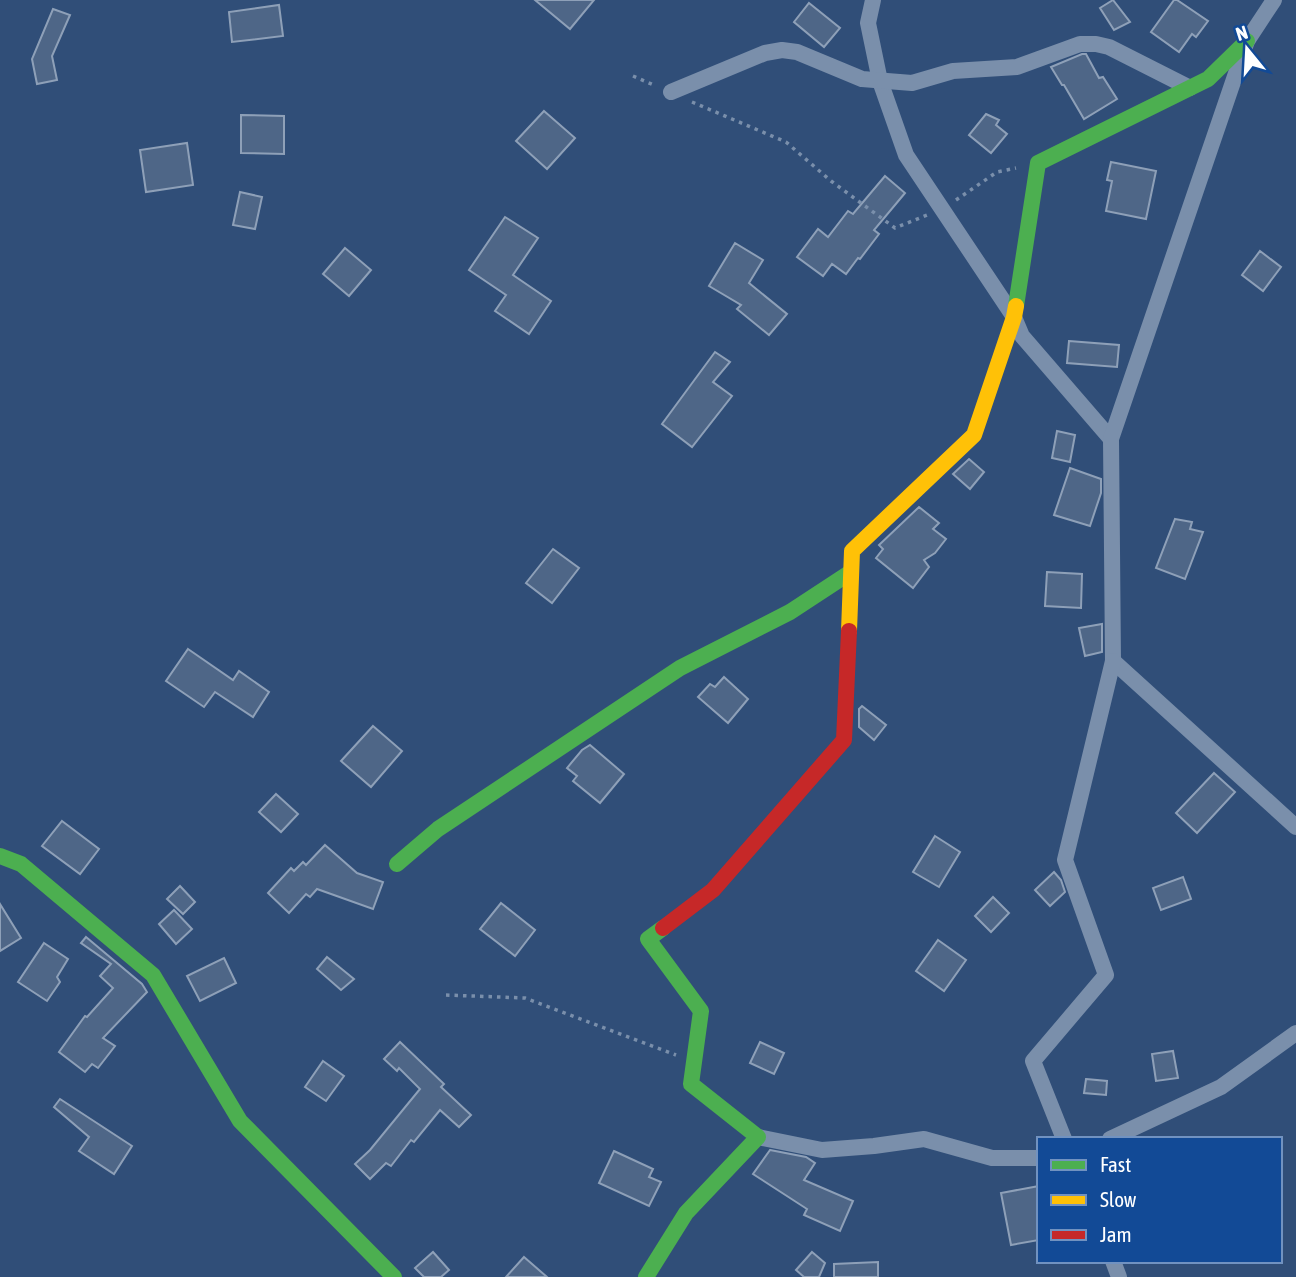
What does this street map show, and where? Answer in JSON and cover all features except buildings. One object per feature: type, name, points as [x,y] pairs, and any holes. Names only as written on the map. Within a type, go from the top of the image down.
[{"type":"street","points":[[873,0],[868,23],[880,81],[905,155],[1014,317],[1022,336],[1111,439]]},
{"type":"street","points":[[1037,1158],[992,1158],[924,1139],[822,1150],[758,1137],[691,1084],[701,1011],[648,939],[713,890],[844,740],[852,551],[974,435],[1014,317],[1038,163],[1208,79],[1247,41],[1274,0]]},
{"type":"street","points":[[1063,1137],[1033,1061],[1106,975],[1065,860],[1113,661],[1111,439],[1247,41]]},
{"type":"street","points":[[671,92],[765,53],[782,50],[797,52],[862,79],[912,83],[953,71],[1017,67],[1080,44],[1109,47],[1190,88]]},
{"type":"street","points":[[397,864],[438,829],[680,668],[790,612],[851,572]]},
{"type":"street","points":[[1113,661],[1296,827]]},
{"type":"street","points":[[1,852],[21,863],[153,975],[240,1121],[394,1277]]},
{"type":"street","points":[[1114,1137],[1221,1087],[1296,1033]]},
{"type":"street","points":[[646,1277],[686,1213],[758,1137]]},
{"type":"path","points":[[634,76],[786,142],[831,181],[895,228],[942,210],[998,172],[1038,163]]},
{"type":"path","points":[[446,996],[525,998],[694,1062]]},
{"type":"traffic: fast","points":[[1016,306],[1038,163],[1208,79],[1247,41]]},
{"type":"traffic: fast","points":[[397,864],[438,829],[680,668],[790,612],[851,572]]},
{"type":"traffic: fast","points":[[0,856],[21,864],[153,975],[240,1121],[394,1277]]},
{"type":"traffic: fast","points":[[646,1277],[686,1213],[758,1137],[691,1084],[701,1011],[648,939],[663,928]]},
{"type":"traffic: slow","points":[[849,631],[852,551],[974,435],[1016,306]]},
{"type":"traffic: jam","points":[[663,928],[713,890],[844,740],[849,631]]}]
